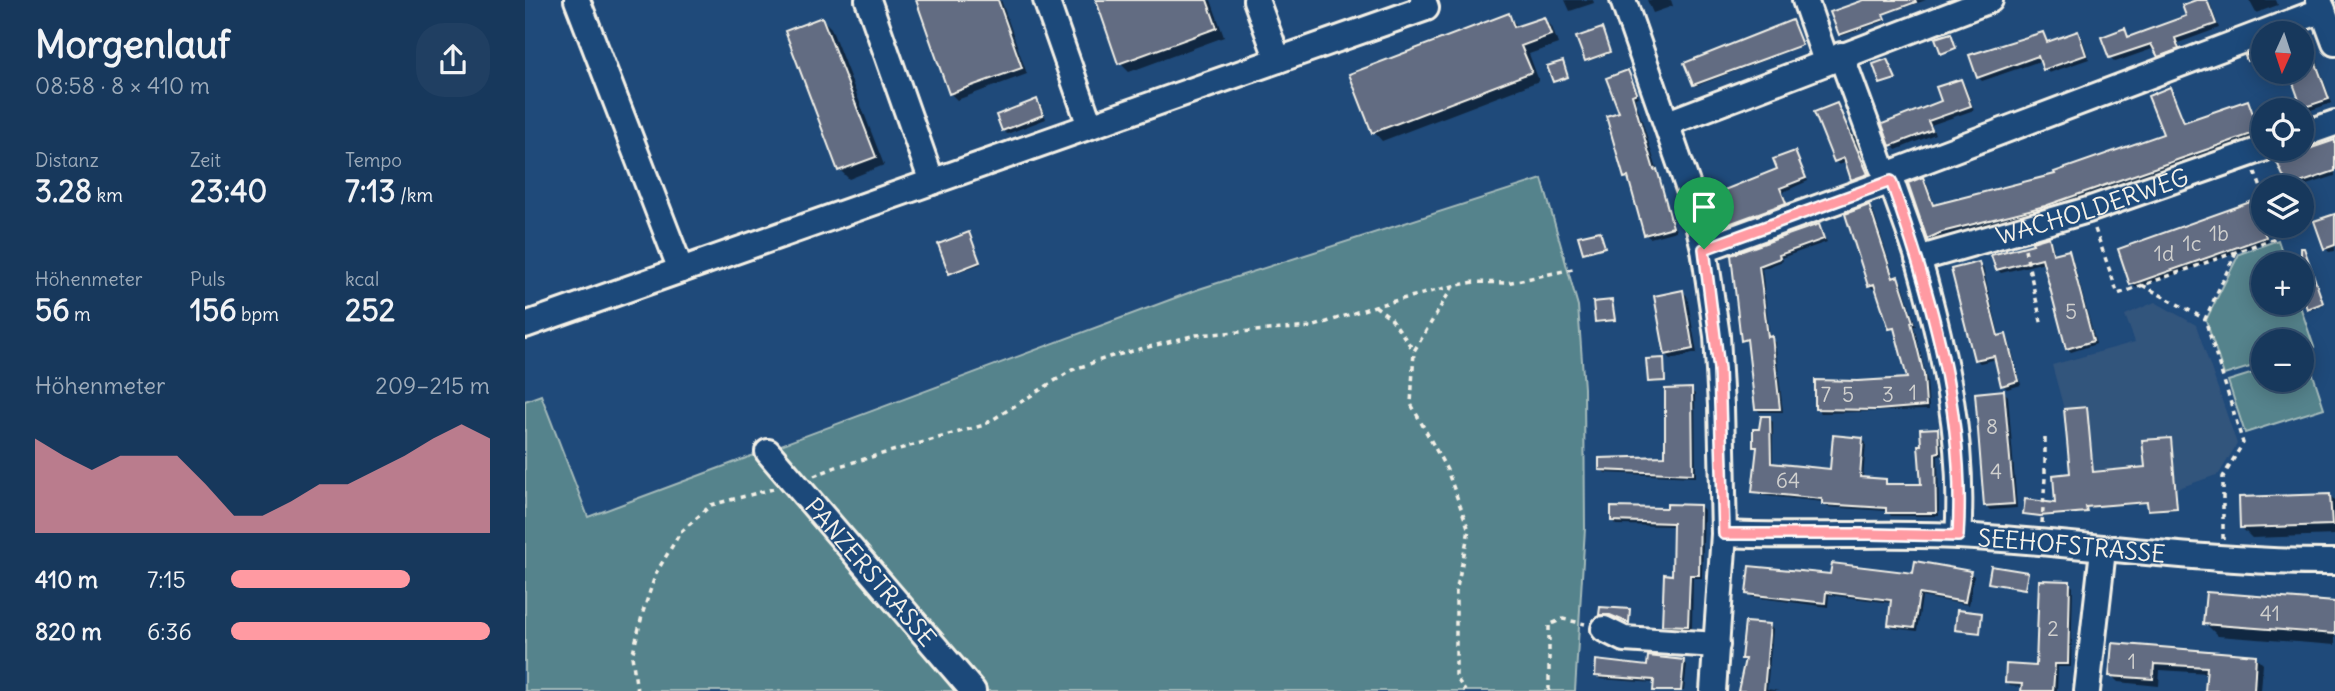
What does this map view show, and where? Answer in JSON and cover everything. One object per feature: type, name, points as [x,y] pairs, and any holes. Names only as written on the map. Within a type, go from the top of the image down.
[{"type":"street","points":[[577,0],[681,270]]},
{"type":"street","points":[[867,0],[932,182]]},
{"type":"street","points":[[1046,0],[1090,126]]},
{"type":"street","points":[[1256,0],[1278,60]]},
{"type":"street","points":[[525,325],[1426,8],[1423,0]]},
{"type":"street","points":[[1623,0],[1668,123],[1692,198],[1704,249],[1719,369],[1724,534],[1713,691]]},
{"type":"street","points":[[1805,0],[1882,167],[1890,177],[1918,259],[1952,402],[1960,507],[1958,536]]},
{"type":"street","points":[[1668,123],[1990,0]]},
{"type":"street","points":[[1704,249],[2321,5],[2335,43]]},
{"type":"street","points":[[2314,130],[2335,123]]},
{"type":"street","name":"WACHOLDERWEG","points":[[1918,259],[2088,210],[2251,153]]},
{"type":"street","name":"PANZERSTRASSE","points":[[768,452],[973,691]]},
{"type":"street","name":"SEEHOFSTRASSE","points":[[1724,534],[1958,536],[2274,562],[2335,562]]},
{"type":"street","points":[[2087,691],[2103,550]]},
{"type":"street","points":[[1604,629],[1624,639],[1717,645]]},
{"type":"path","points":[[2088,210],[2118,294],[2275,238]]},
{"type":"path","points":[[2020,230],[2042,326]]},
{"type":"path","points":[[2224,558],[2223,477],[2243,443],[2205,319],[2236,252]]},
{"type":"path","points":[[637,691],[632,656],[656,573],[680,533],[711,505],[793,484],[836,467],[984,425],[1072,370],[1109,357],[1196,335],[1312,327],[1375,306],[1453,286],[1474,282],[1507,283],[1573,269]]},
{"type":"path","points":[[2142,285],[2205,319]]},
{"type":"path","points":[[1453,286],[1414,351],[1411,404],[1447,470],[1469,530],[1455,592],[1456,677],[1465,691]]},
{"type":"path","points":[[1375,306],[1391,318],[1414,351]]},
{"type":"path","points":[[2041,543],[2045,435]]},
{"type":"path","points":[[1549,691],[1549,625],[1563,619],[1604,629]]},
{"type":"shaded area","points":[[2155,302],[2196,325],[2237,444],[2219,474],[2176,489],[2177,508],[2148,510],[2147,502],[2087,507],[2087,512],[2056,515],[2053,475],[2070,473],[2064,409],[2052,365],[2135,342],[2125,315]]},
{"type":"green space","points":[[1542,179],[1578,306],[1584,388],[1585,528],[1575,691],[525,691],[525,401],[541,395],[588,517],[1199,289]]},
{"type":"green space","points":[[2278,240],[2282,252],[2251,252],[2251,315],[2303,315],[2308,329],[2251,329],[2251,367],[2224,375],[2206,320],[2239,254]]},
{"type":"green space","points":[[2251,374],[2251,392],[2314,392],[2314,377],[2324,408],[2245,433],[2228,381]]},
{"type":"building","points":[[916,0],[998,0],[1022,68],[949,94]]},
{"type":"building","points":[[1096,0],[1207,0],[1217,28],[1118,64]]},
{"type":"building","points":[[1864,0],[1916,2],[1883,14],[1885,19],[1839,35],[1830,12]]},
{"type":"building","points":[[2196,0],[2207,0],[2216,24],[2175,38],[2179,49],[2158,57],[2151,44],[2109,58],[2101,37],[2125,28],[2128,37],[2186,16],[2182,5]]},
{"type":"building","points":[[1509,13],[1514,27],[1544,17],[1551,35],[1521,46],[1532,72],[1372,133],[1349,74]]},
{"type":"building","points":[[822,17],[876,157],[838,171],[785,31]]},
{"type":"building","points":[[1792,20],[1802,45],[1693,85],[1684,63]]},
{"type":"building","points":[[1602,28],[1610,52],[1585,61],[1576,37]]},
{"type":"building","points":[[2078,31],[2086,55],[2043,70],[2038,56],[1977,78],[1969,55],[2043,32],[2047,42]]},
{"type":"building","points":[[1951,33],[1956,48],[1941,54],[1935,38]]},
{"type":"building","points":[[2314,58],[2329,99],[2314,104],[2314,98],[2298,98],[2293,84],[2314,84]]},
{"type":"building","points":[[1887,59],[1896,79],[1880,84],[1873,64]]},
{"type":"building","points":[[1563,61],[1568,77],[1553,82],[1547,66]]},
{"type":"building","points":[[1628,70],[1637,93],[1632,95],[1673,227],[1644,235],[1628,177],[1624,178],[1606,116],[1619,112],[1606,78]]},
{"type":"building","points":[[1961,79],[1971,106],[1928,121],[1932,130],[1890,146],[1882,124],[1941,101],[1936,87]]},
{"type":"building","points":[[2170,87],[2184,122],[2248,100],[2251,108],[2251,134],[2045,206],[1942,232],[1927,239],[1908,183],[1923,177],[1933,205],[2055,174],[2054,172],[2163,134],[2148,96]]},
{"type":"building","points":[[1037,99],[1043,115],[1002,131],[996,115]]},
{"type":"building","points":[[1837,103],[1868,174],[1851,180],[1844,158],[1834,162],[1814,112]]},
{"type":"building","points":[[2335,140],[2335,171],[2314,178],[2314,175],[2283,175],[2276,161],[2314,161],[2314,147]]},
{"type":"building","points":[[1795,151],[1806,178],[1780,188],[1786,203],[1726,225],[1714,194],[1777,169],[1773,159]]},
{"type":"building","points":[[2251,202],[2251,238],[2263,238],[2130,285],[2118,249]]},
{"type":"building","points":[[1869,205],[1893,278],[1898,276],[1913,322],[1924,375],[1926,406],[1877,410],[1815,409],[1815,380],[1907,378],[1894,328],[1889,329],[1874,284],[1868,286],[1845,214]]},
{"type":"building","points":[[2335,214],[2335,245],[2324,249],[2314,221]]},
{"type":"building","points":[[1819,224],[1824,239],[1779,255],[1780,258],[1759,266],[1768,337],[1772,336],[1780,409],[1755,409],[1747,339],[1741,341],[1731,255]]},
{"type":"building","points":[[1600,231],[1605,247],[1583,253],[1578,236]]},
{"type":"building","points":[[969,232],[980,262],[949,274],[938,244]]},
{"type":"building","points":[[2049,237],[2053,254],[2069,250],[2093,341],[2066,349],[2042,258],[1996,270],[1991,255]]},
{"type":"building","points":[[1979,262],[1998,336],[2006,334],[2018,381],[2001,386],[1994,356],[1974,360],[1951,269]]},
{"type":"building","points":[[2314,277],[2323,303],[2314,306]]},
{"type":"building","points":[[1683,290],[1693,349],[1665,355],[1654,296]]},
{"type":"building","points":[[1612,300],[1615,320],[1595,322],[1593,302]]},
{"type":"building","points":[[1664,358],[1665,381],[1648,382],[1646,359]]},
{"type":"building","points":[[1692,388],[1693,474],[1599,470],[1599,458],[1665,456],[1665,389]]},
{"type":"building","points":[[2004,390],[2014,504],[1984,506],[1975,393]]},
{"type":"building","points":[[2087,407],[2093,472],[2145,467],[2142,440],[2171,438],[2177,508],[2148,510],[2147,502],[2086,507],[2087,512],[2040,516],[2023,514],[2025,499],[2055,503],[2053,475],[2070,473],[2064,409]]},
{"type":"building","points":[[1761,416],[1770,416],[1771,463],[1830,469],[1833,435],[1863,438],[1860,477],[1886,479],[1886,484],[1921,484],[1918,445],[1921,445],[1920,429],[1938,428],[1939,452],[1935,453],[1936,513],[1886,513],[1886,508],[1822,504],[1822,499],[1752,492],[1757,447],[1753,447],[1753,429],[1759,429]]},
{"type":"building","points":[[2330,494],[2332,525],[2240,528],[2239,497]]},
{"type":"building","points":[[1667,504],[1700,505],[1699,575],[1690,575],[1688,626],[1662,625],[1664,574],[1672,575],[1673,523],[1611,521],[1611,507],[1667,508]]},
{"type":"building","points":[[1915,561],[1971,571],[1965,602],[1919,594],[1914,628],[1888,625],[1891,600],[1826,592],[1825,603],[1746,594],[1749,566],[1830,574],[1832,563],[1913,573]]},
{"type":"building","points":[[1991,566],[2028,572],[2025,589],[1988,583]]},
{"type":"building","points":[[2039,580],[2070,581],[2068,664],[2055,664],[2053,691],[2021,691],[2022,684],[2005,683],[2006,664],[2036,666]]},
{"type":"building","points":[[2206,592],[2335,602],[2335,634],[2203,624]]},
{"type":"building","points":[[1600,607],[1630,609],[1629,623],[1610,615],[1599,615]]},
{"type":"building","points":[[1957,610],[1982,613],[1980,633],[1955,630]]},
{"type":"building","points":[[1745,622],[1770,624],[1764,691],[1738,691],[1745,659],[1741,659]]},
{"type":"building","points":[[2112,643],[2256,655],[2254,691],[2205,691],[2207,667],[2154,664],[2153,679],[2109,676]]},
{"type":"building","points":[[1648,656],[1684,660],[1681,691],[1653,691],[1654,680],[1595,676],[1596,660],[1647,666]]},
{"type":"route","points":[[1891,181],[1918,259],[1945,365],[1958,468],[1958,536],[1724,534],[1717,336],[1704,249],[1891,181]]}]
